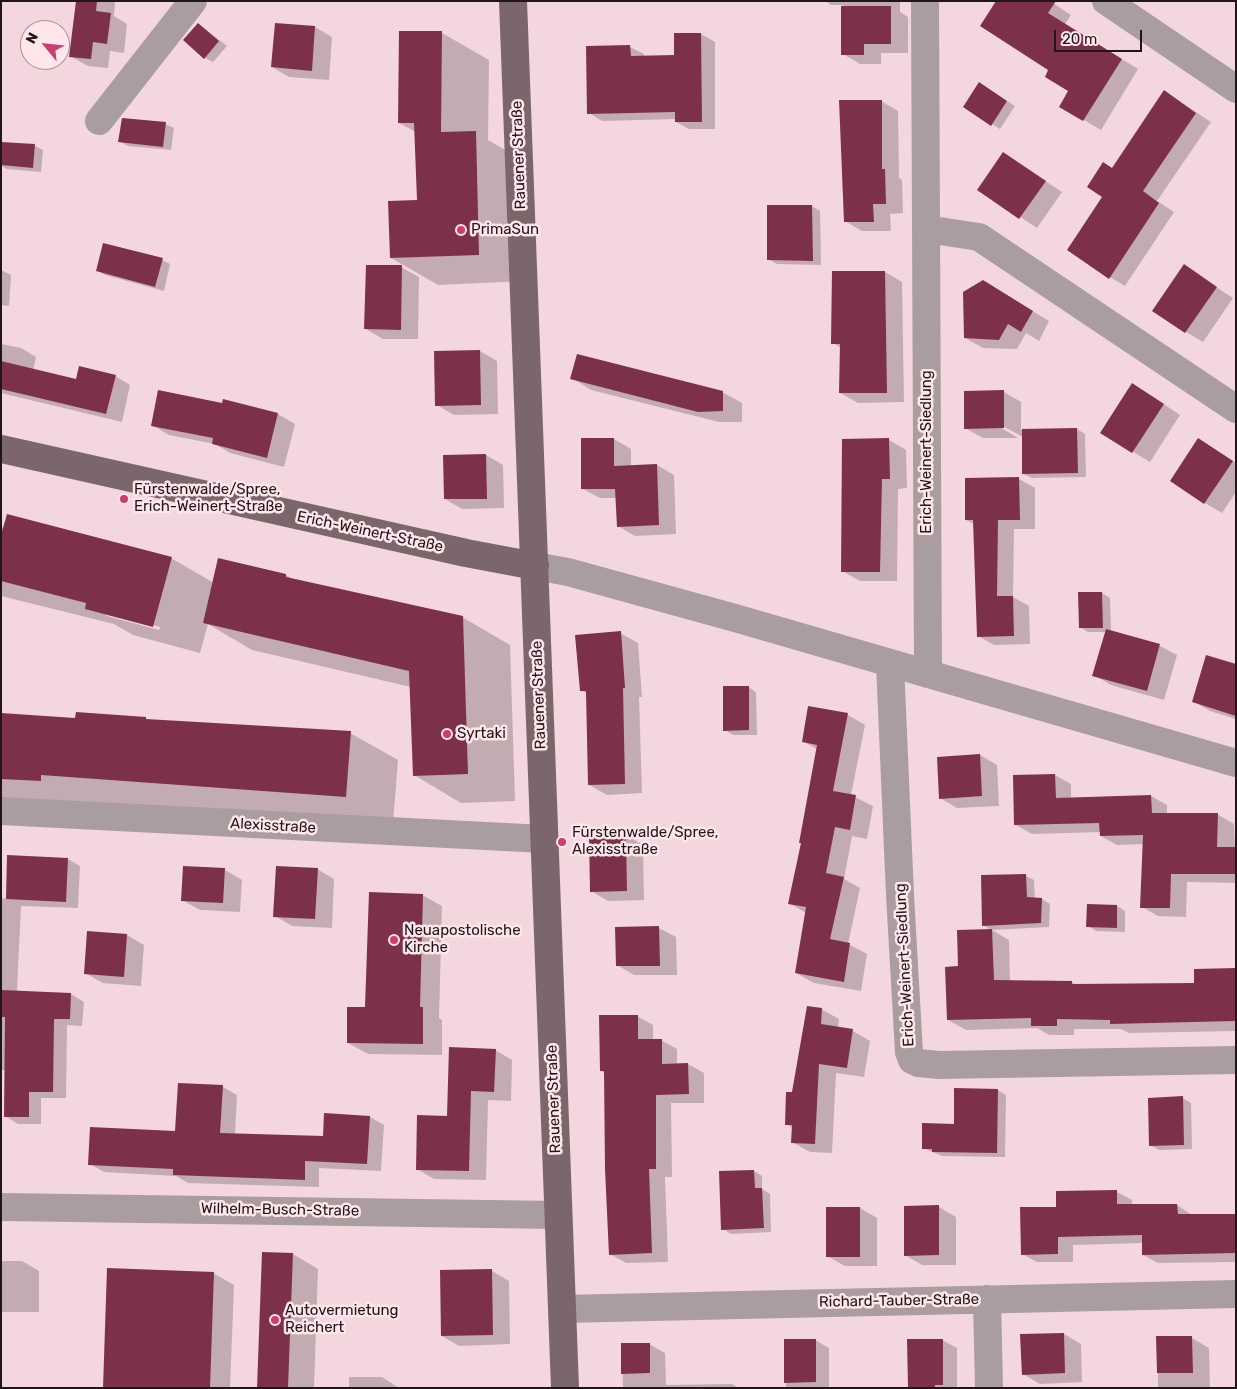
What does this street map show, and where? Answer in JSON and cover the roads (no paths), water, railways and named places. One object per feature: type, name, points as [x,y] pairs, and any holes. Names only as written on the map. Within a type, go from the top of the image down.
[{"type":"main road","name":"Rauener Straße","points":[[513,1],[565,1388]]},
{"type":"main road","name":"Erich-Weinert-Straße","points":[[1,449],[466,553],[535,566]]},
{"type":"street","points":[[99,121],[193,1]]},
{"type":"street","name":"Erich-Weinert-Siedlung","points":[[925,1],[928,674]]},
{"type":"street","points":[[1106,1],[1236,89]]},
{"type":"street","points":[[926,229],[979,237],[1236,409]]},
{"type":"street","points":[[535,566],[568,572],[735,618],[1236,763]]},
{"type":"street","name":"Erich-Weinert-Siedlung","points":[[890,664],[900,895],[909,1052],[912,1060],[918,1063],[939,1065],[1236,1060]]},
{"type":"street","name":"Alexisstraße","points":[[1,811],[544,839]]},
{"type":"street","name":"Wilhelm-Busch-Straße","points":[[1,1207],[558,1215]]},
{"type":"street","name":"Richard-Tauber-Straße","points":[[562,1309],[1236,1294]]},
{"type":"street","points":[[987,1299],[989,1388]]},
{"type":"place","name":"PrimaSun","points":[[461,230]]},
{"type":"place","name":"Fürstenwalde/Spree, Erich-Weinert-Straße","points":[[124,499]]},
{"type":"place","name":"Syrtaki","points":[[447,734]]},
{"type":"place","name":"Fürstenwalde/Spree, Alexisstraße","points":[[562,842]]},
{"type":"place","name":"Neuapostolische Kirche","points":[[394,940]]},
{"type":"place","name":"Autovermietung Reichert","points":[[275,1320]]}]
